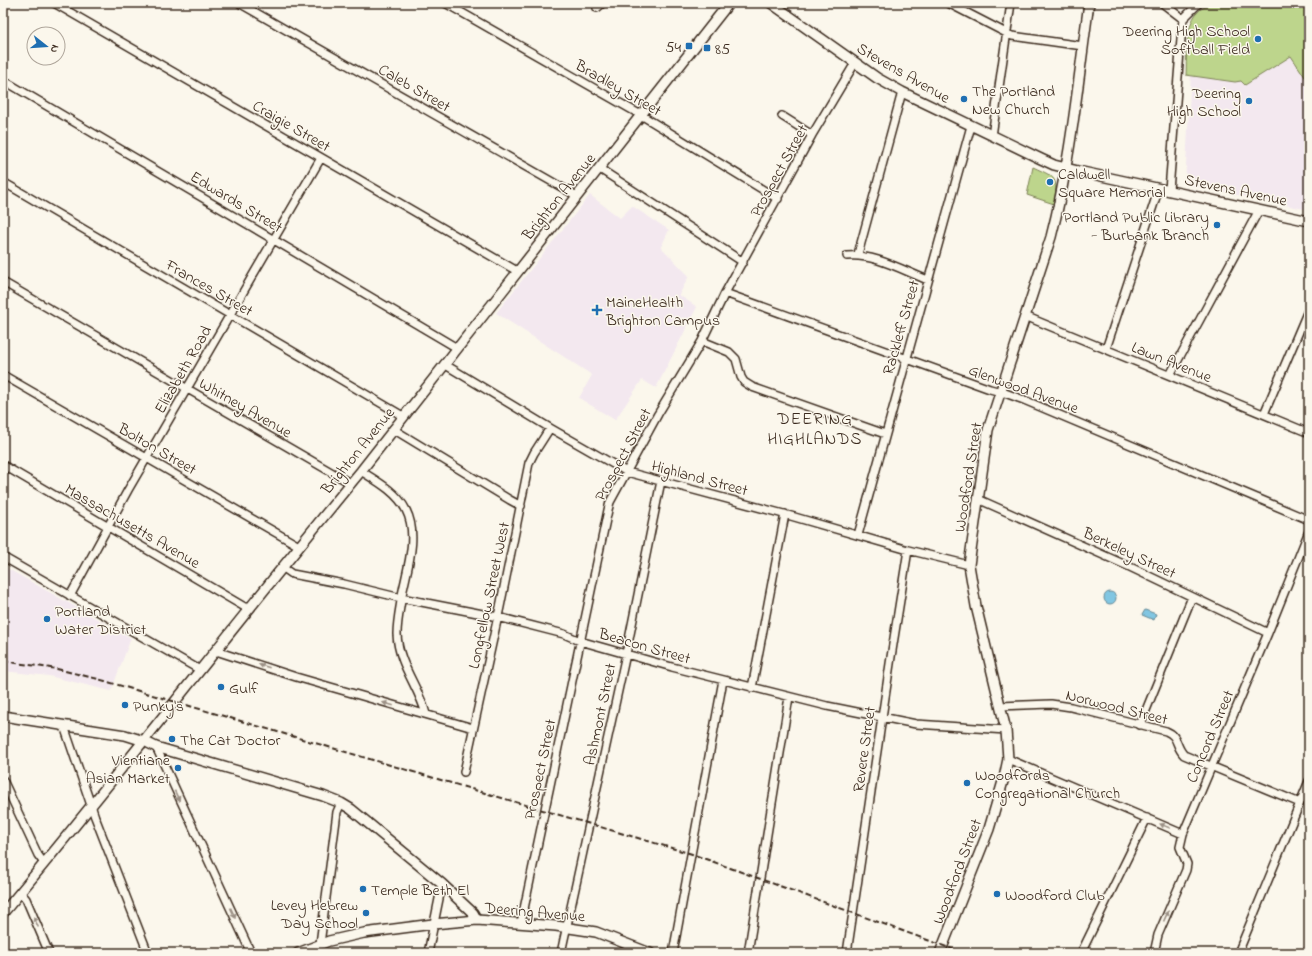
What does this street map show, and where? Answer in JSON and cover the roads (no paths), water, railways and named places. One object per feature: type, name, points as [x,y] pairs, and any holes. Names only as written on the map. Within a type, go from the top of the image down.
[{"type":"main road","name":"Brighton Avenue","points":[[3,913],[144,741],[248,609],[360,471],[577,196],[600,169],[729,3]]},
{"type":"main road","name":"Stevens Avenue","points":[[771,3],[877,78],[902,92],[1041,159],[1066,168],[1309,221]]},
{"type":"main road","name":"Woodford Street","points":[[940,953],[989,829],[1008,759],[1006,730],[976,606],[969,565],[988,430],[1058,212],[1066,168],[1089,3]]},
{"type":"main road","points":[[3,716],[125,735],[144,741],[156,747],[323,796],[341,803],[351,809],[442,884],[472,913],[477,920]]},
{"type":"main road","name":"Deering Avenue","points":[[298,953],[320,944],[350,936],[434,924],[477,920],[521,923],[596,932],[650,953]]},
{"type":"street","name":"Craigie Street","points":[[54,3],[517,272]]},
{"type":"street","name":"Caleb Street","points":[[239,3],[577,196]]},
{"type":"street","name":"Bradley Street","points":[[444,3],[642,115],[778,198]]},
{"type":"street","points":[[596,8],[603,3]]},
{"type":"street","points":[[948,3],[1007,34],[1083,46]]},
{"type":"street","points":[[992,136],[1011,3]]},
{"type":"street","points":[[1162,3],[1183,19]]},
{"type":"street","points":[[1169,190],[1183,19],[1199,3]]},
{"type":"street","name":"Prospect Street","points":[[521,923],[608,510],[658,414],[702,341],[725,293],[812,136],[855,63]]},
{"type":"street","name":"Edwards Street","points":[[3,80],[457,348]]},
{"type":"street","points":[[858,254],[902,92]]},
{"type":"street","points":[[782,116],[812,136]]},
{"type":"street","name":"Rackleff Street","points":[[858,535],[971,126]]},
{"type":"street","name":"Elizabeth Road","points":[[70,596],[187,389],[321,158]]},
{"type":"street","points":[[600,169],[743,262]]},
{"type":"street","name":"Frances Street","points":[[3,182],[403,416]]},
{"type":"street","points":[[1106,349],[1160,188]]},
{"type":"street","points":[[1170,375],[1259,210]]},
{"type":"street","points":[[847,256],[858,254],[928,280]]},
{"type":"street","name":"Whitney Avenue","points":[[3,282],[350,483]]},
{"type":"street","name":"Glenwood Avenue","points":[[725,293],[990,390],[1024,400],[1309,520]]},
{"type":"street","points":[[1264,414],[1309,308]]},
{"type":"street","name":"Lawn Avenue","points":[[1025,316],[1309,433]]},
{"type":"street","points":[[702,341],[729,352],[736,359],[744,382],[752,387],[885,434]]},
{"type":"street","name":"Highland Street","points":[[444,364],[550,428],[627,472],[785,514],[908,550],[969,565]]},
{"type":"street","name":"Bolton Street","points":[[3,375],[299,546]]},
{"type":"street","name":"Longfellow Street West","points":[[464,772],[498,617],[529,463],[550,428]]},
{"type":"street","points":[[393,429],[521,506]]},
{"type":"street","name":"Massachusetts Avenue","points":[[3,465],[248,609]]},
{"type":"street","points":[[360,471],[388,489],[398,499],[406,510],[410,522],[410,546],[401,598],[397,634],[406,671],[422,701],[426,714]]},
{"type":"street","name":"Ashmont Street","points":[[561,953],[626,654],[661,481]]},
{"type":"street","name":"Berkeley Street","points":[[978,499],[1094,550],[1268,633]]},
{"type":"street","points":[[752,688],[785,514]]},
{"type":"street","name":"Concord Street","points":[[1154,953],[1158,935],[1186,870],[1187,864],[1180,847],[1184,834],[1309,531]]},
{"type":"street","name":"Revere Street","points":[[847,953],[908,550]]},
{"type":"street","points":[[3,557],[200,670]]},
{"type":"street","name":"Beacon Street","points":[[282,567],[292,574],[344,584],[401,598],[498,617],[564,634],[580,641],[752,688],[882,718],[933,726],[1006,730]]},
{"type":"street","points":[[1140,725],[1192,596]]},
{"type":"street","points":[[216,650],[303,679],[473,728]]},
{"type":"street","points":[[673,953],[723,680]]},
{"type":"street","points":[[748,953],[789,697]]},
{"type":"street","name":"Norwood Street","points":[[1001,706],[1051,704],[1071,707],[1172,734],[1176,739],[1179,750],[1184,755],[1300,803]]},
{"type":"street","points":[[64,726],[91,806],[148,953]]},
{"type":"street","points":[[156,747],[251,953]]},
{"type":"street","points":[[1008,759],[1184,834]]},
{"type":"street","points":[[3,780],[38,855],[44,863]]},
{"type":"street","points":[[1238,953],[1300,803],[1307,790],[1309,781]]},
{"type":"street","points":[[320,944],[337,812],[341,803]]},
{"type":"street","points":[[1081,953],[1147,818]]},
{"type":"street","points":[[428,953],[442,884]]},
{"type":"street","points":[[20,892],[26,899],[49,953]]},
{"type":"water","points":[[1108,592],[1112,592],[1116,598],[1112,604],[1108,604],[1104,600],[1104,596]]},
{"type":"water","points":[[1145,610],[1156,614],[1154,620],[1142,615]]},
{"type":"railway","points":[[3,661],[57,669],[98,679],[692,854],[963,953]]},
{"type":"place","name":"Deering High School Softball Field","points":[[1258,39]]},
{"type":"place","name":"54","points":[[689,46]]},
{"type":"place","name":"85","points":[[707,48]]},
{"type":"place","name":"The Portland New Church","points":[[964,99]]},
{"type":"place","name":"Deering High School","points":[[1249,101]]},
{"type":"place","name":"Caldwell Square Memorial","points":[[1050,182]]},
{"type":"place","name":"Portland Public Library - Burbank Branch","points":[[1217,225]]},
{"type":"place","name":"MaineHealth Brighton Campus","points":[[597,310]]},
{"type":"place","name":"Portland Water District","points":[[47,619]]},
{"type":"place","name":"Gulf","points":[[221,687]]},
{"type":"place","name":"Punky's","points":[[125,705]]},
{"type":"place","name":"The Cat Doctor","points":[[172,739]]},
{"type":"place","name":"Vientiane Asian Market","points":[[178,768]]},
{"type":"place","name":"Woodfords Congregational Church","points":[[967,783]]},
{"type":"place","name":"Temple Beth El","points":[[363,889]]},
{"type":"place","name":"Woodford Club","points":[[997,894]]},
{"type":"place","name":"Levey Hebrew Day School","points":[[366,913]]},
{"type":"district","name":"DEERING HIGHLANDS","points":[[815,428]]}]
